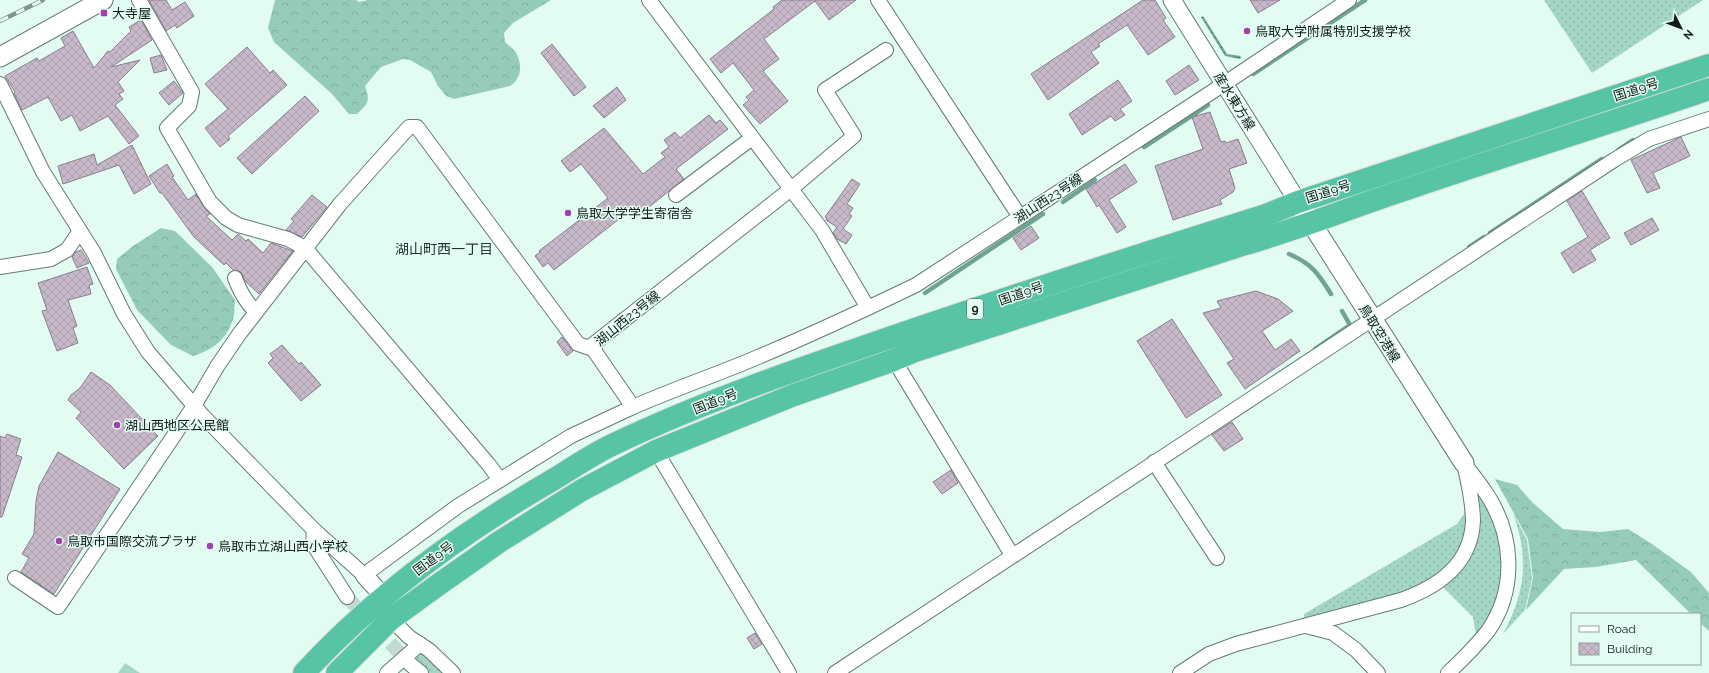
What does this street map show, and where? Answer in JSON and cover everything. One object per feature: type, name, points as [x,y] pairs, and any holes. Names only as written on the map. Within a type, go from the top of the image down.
[{"type":"highway","name":"国道9号","points":[[304,673],[333,641],[384,597],[445,548],[521,498],[611,446],[697,408],[812,364],[1030,290],[1266,215],[1298,202],[1709,65]]},
{"type":"highway","name":"国道9号","points":[[337,673],[391,620],[499,542],[582,490],[656,451],[794,396],[923,349],[1242,245],[1283,234],[1311,222],[1709,89]]},
{"type":"main road","points":[[0,57],[103,0]]},
{"type":"main road","name":"鳥取空港線","points":[[1298,202],[1464,463]]},
{"type":"street","points":[[139,0],[192,92],[189,106],[167,128],[210,202],[226,218],[238,225],[288,238],[305,248],[484,459],[500,480]]},
{"type":"street","points":[[649,0],[822,230],[868,308]]},
{"type":"street","points":[[878,0],[1020,216]]},
{"type":"street","name":"産水東方線","points":[[1172,0],[1298,202]]},
{"type":"street","name":"湖山西23号線","points":[[792,189],[592,346],[633,407],[672,390],[757,358],[916,285],[1224,84],[1349,0]]},
{"type":"street","points":[[792,189],[854,136],[825,90],[886,50]]},
{"type":"street","points":[[0,84],[43,172],[94,253],[124,314],[144,345],[194,406],[314,530],[364,575],[384,597]]},
{"type":"street","points":[[835,673],[1012,555],[1614,160],[1650,139],[1709,119]]},
{"type":"street","points":[[15,578],[58,606],[194,406],[218,365],[255,311],[340,204],[409,127],[417,127],[578,344],[595,350]]},
{"type":"street","points":[[676,195],[752,138]]},
{"type":"street","points":[[0,267],[51,259],[67,250],[80,231]]},
{"type":"street","points":[[235,278],[241,294],[247,304],[255,311]]},
{"type":"street","points":[[894,360],[1012,555]]},
{"type":"street","points":[[364,575],[458,506],[571,436],[633,407]]},
{"type":"street","points":[[656,451],[789,673]]},
{"type":"street","points":[[1154,462],[1218,558]]},
{"type":"street","points":[[1180,673],[1209,654],[1236,644],[1415,595],[1435,585],[1449,574],[1464,554],[1470,538],[1472,529],[1471,499],[1464,463]]},
{"type":"street","points":[[1448,673],[1479,641],[1492,624],[1504,598],[1508,576],[1507,545],[1498,516],[1487,494],[1464,463]]},
{"type":"street","points":[[314,530],[312,544],[347,597]]},
{"type":"street","points":[[391,620],[409,637],[429,650],[453,673]]},
{"type":"street","points":[[1304,626],[1333,633],[1356,650],[1378,673]]},
{"type":"street","points":[[387,673],[420,644]]},
{"type":"shaded area","points":[[1544,0],[1703,0],[1592,73]]},
{"type":"shaded area","points":[[1203,16],[1227,54],[1241,56],[1240,59],[1225,56],[1201,17]]},
{"type":"shaded area","points":[[1478,495],[1481,495],[1500,535],[1504,566],[1500,590],[1496,602],[1476,635],[1473,617],[1443,587],[1451,581],[1465,565],[1476,545],[1481,525]]},
{"type":"shaded area","points":[[1465,506],[1467,507],[1466,520],[1461,544],[1450,564],[1432,580],[1398,594],[1304,619],[1304,614],[1457,524],[1464,514]]},
{"type":"shaded area","points":[[1513,513],[1527,540],[1532,579],[1525,610],[1503,634],[1517,603],[1523,574],[1521,545]]},
{"type":"shaded area","points":[[422,653],[449,673],[427,673],[413,661]]},
{"type":"shaded area","points":[[125,663],[140,673],[118,673]]},
{"type":"green space","points":[[275,0],[356,0],[359,2],[368,0],[551,0],[513,23],[504,33],[505,42],[515,51],[518,56],[520,66],[517,79],[510,86],[454,99],[446,96],[438,86],[431,72],[410,60],[403,59],[381,67],[365,86],[368,99],[364,107],[357,114],[349,114],[332,94],[274,42],[268,28]]},
{"type":"green space","points":[[161,228],[175,231],[212,267],[235,300],[233,320],[226,334],[212,348],[193,356],[171,345],[137,310],[116,269],[117,259],[133,246]]},
{"type":"green space","points":[[1495,479],[1517,485],[1533,503],[1563,529],[1600,532],[1628,529],[1652,544],[1691,572],[1709,593],[1709,631],[1701,624],[1701,613],[1690,613],[1636,560],[1596,567],[1564,569],[1526,610],[1533,578],[1528,539]]},
{"type":"building","points":[[149,0],[166,0],[172,10],[185,2],[194,16],[177,28],[175,25],[166,31]]},
{"type":"building","points":[[782,0],[856,0],[829,20],[815,1],[764,39],[779,59],[763,71],[788,101],[760,124],[743,105],[749,100],[746,97],[754,90],[733,63],[721,73],[710,59],[774,9],[773,7]]},
{"type":"building","points":[[1143,0],[1155,0],[1166,18],[1163,20],[1175,37],[1148,55],[1127,25],[1098,44],[1100,46],[1091,52],[1099,63],[1048,100],[1031,74]]},
{"type":"building","points":[[1250,0],[1280,0],[1258,13]]},
{"type":"building","points":[[141,20],[152,40],[111,67],[140,60],[118,82],[124,91],[119,94],[123,99],[115,105],[139,136],[129,144],[108,116],[80,131],[72,115],[61,121],[48,97],[22,110],[14,93],[15,92],[5,76],[37,58],[39,61],[65,46],[61,38],[73,31],[94,68],[108,51],[110,52],[131,31],[129,27]]},
{"type":"building","points":[[552,44],[586,87],[574,96],[541,53]]},
{"type":"building","points":[[247,47],[270,73],[273,70],[287,85],[228,136],[230,139],[220,147],[205,128],[228,109],[205,84]]},
{"type":"building","points":[[161,55],[167,70],[154,73],[150,58]]},
{"type":"building","points":[[1189,65],[1199,80],[1175,95],[1166,81]]},
{"type":"building","points":[[1118,80],[1132,101],[1120,109],[1125,115],[1115,121],[1111,116],[1082,135],[1069,114]]},
{"type":"building","points":[[174,81],[183,93],[169,105],[159,93]]},
{"type":"building","points":[[617,87],[626,100],[604,118],[593,106]]},
{"type":"building","points":[[305,96],[319,111],[252,174],[237,158]]},
{"type":"building","points":[[1210,112],[1221,142],[1225,141],[1226,143],[1238,139],[1247,163],[1229,169],[1235,188],[1233,192],[1220,200],[1222,204],[1173,220],[1155,166],[1203,149],[1192,117]]},
{"type":"building","points":[[709,115],[716,123],[720,120],[728,129],[676,169],[684,179],[634,219],[628,212],[554,270],[548,263],[543,267],[535,256],[540,252],[539,251],[608,198],[581,164],[570,172],[561,161],[604,128],[643,174],[665,157],[661,153],[669,147],[664,140],[675,132],[680,138]]},
{"type":"building","points":[[1681,137],[1690,156],[1653,173],[1660,188],[1647,193],[1631,160]]},
{"type":"building","points":[[132,145],[151,184],[134,194],[119,165],[63,184],[58,166],[94,154],[97,165]]},
{"type":"building","points":[[167,164],[174,176],[172,177],[188,200],[196,194],[210,214],[206,216],[232,240],[238,234],[246,241],[248,239],[263,253],[271,243],[293,251],[259,294],[245,281],[241,272],[233,270],[226,263],[224,265],[194,237],[162,193],[160,193],[149,176]]},
{"type":"building","points":[[1125,164],[1137,182],[1109,200],[1126,227],[1117,233],[1099,205],[1097,207],[1086,189]]},
{"type":"building","points":[[852,179],[860,184],[847,204],[853,208],[849,214],[852,216],[843,229],[852,235],[846,244],[837,239],[833,233],[837,227],[826,220],[827,218],[825,217]]},
{"type":"building","points":[[1582,191],[1610,238],[1590,250],[1596,260],[1573,273],[1561,253],[1588,237],[1567,201]]},
{"type":"building","points":[[312,195],[327,207],[302,237],[286,230],[294,221],[291,219]]},
{"type":"building","points":[[1652,218],[1659,230],[1631,245],[1624,233]]},
{"type":"building","points":[[1031,226],[1039,238],[1021,250],[1013,238]]},
{"type":"building","points":[[81,250],[89,263],[77,268],[72,257],[76,252]]},
{"type":"building","points":[[87,267],[93,284],[89,285],[91,294],[68,300],[77,326],[73,328],[78,343],[57,351],[42,311],[47,310],[38,283]]},
{"type":"building","points":[[1256,291],[1278,299],[1293,311],[1262,331],[1275,350],[1291,339],[1300,351],[1245,389],[1227,363],[1234,359],[1203,313],[1221,308],[1217,301]]},
{"type":"building","points":[[1172,319],[1222,395],[1186,418],[1137,341]]},
{"type":"building","points":[[562,337],[573,351],[567,356],[557,342]]},
{"type":"building","points":[[282,345],[299,364],[301,362],[321,385],[301,401],[268,363],[273,358],[270,354]]},
{"type":"building","points":[[91,372],[110,385],[158,436],[124,469],[76,418],[81,412],[68,400],[71,395],[80,388]]},
{"type":"building","points":[[1232,422],[1243,439],[1224,451],[1212,435]]},
{"type":"building","points":[[7,434],[21,439],[16,455],[22,457],[2,517],[0,517],[0,436],[5,438]]},
{"type":"building","points":[[58,452],[120,489],[54,594],[21,572],[29,558],[22,554],[34,534],[36,501],[39,486]]},
{"type":"building","points":[[951,470],[958,483],[942,494],[933,482]]},
{"type":"building","points":[[755,633],[762,644],[754,649],[747,638]]},
{"type":"waterway","points":[[1253,74],[1365,0]]},
{"type":"waterway","points":[[1144,147],[1208,105]]},
{"type":"waterway","points":[[1618,150],[1633,140]]},
{"type":"waterway","points":[[1490,233],[1602,159]]},
{"type":"waterway","points":[[1063,202],[1095,180]]},
{"type":"waterway","points":[[925,293],[1043,214]]},
{"type":"waterway","points":[[1469,247],[1484,237]]},
{"type":"waterway","points":[[1289,254],[1314,270],[1331,294]]},
{"type":"waterway","points":[[1315,349],[1350,325],[1342,311]]},
{"type":"tunnel","points":[[347,597],[410,664]]},
{"type":"railway","points":[[0,21],[43,0]]},
{"type":"place","name":"大寺屋","points":[[104,13]]},
{"type":"place","name":"鳥取大学附属特別支援学校","points":[[1247,31]]},
{"type":"place","name":"鳥取大学学生寄宿舎","points":[[568,213]]},
{"type":"place","name":"湖山西地区公民館","points":[[117,425]]},
{"type":"place","name":"鳥取市国際交流プラザ","points":[[59,541]]},
{"type":"place","name":"鳥取市立湖山西小学校","points":[[210,546]]},
{"type":"district","name":"湖山町西一丁目","points":[[444,249]]}]
